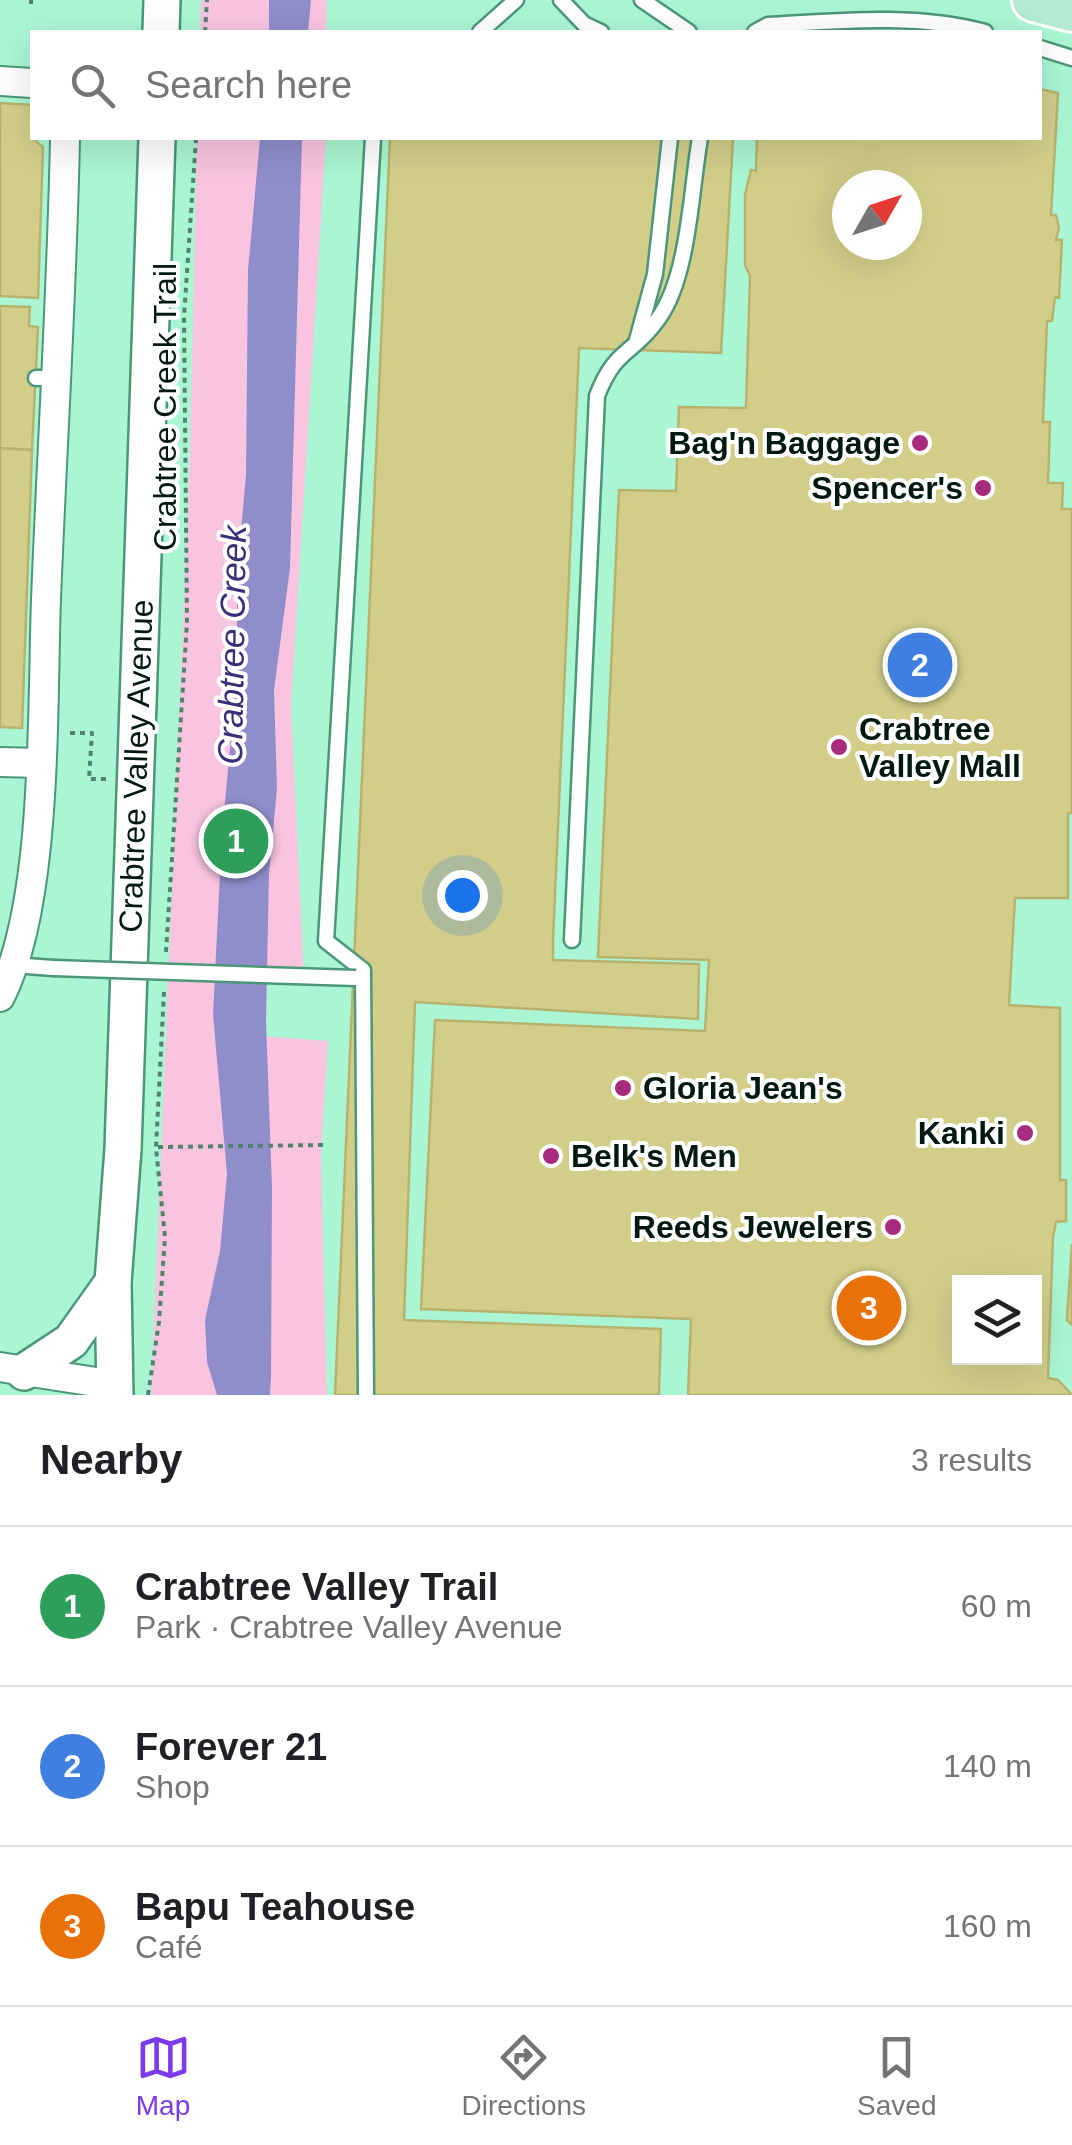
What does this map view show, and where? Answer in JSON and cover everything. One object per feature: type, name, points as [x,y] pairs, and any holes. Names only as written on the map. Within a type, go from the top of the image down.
[{"type":"main road","points":[[1034,0],[1072,10]]},
{"type":"street","points":[[161,30],[162,0]]},
{"type":"street","points":[[0,81],[30,82]]},
{"type":"street","points":[[0,997],[14,965],[31,874],[40,763],[46,378],[65,140]]},
{"type":"street","name":"Crabtree Valley Avenue","points":[[126,1392],[114,1282],[123,1149],[158,140]]},
{"type":"street","points":[[0,762],[40,763]]},
{"type":"street","points":[[12,1370],[72,1341],[114,1282]]},
{"type":"street","points":[[12,1370],[126,1392]]},
{"type":"lane","points":[[482,30],[516,0]]},
{"type":"lane","points":[[561,0],[584,24],[598,30]]},
{"type":"lane","points":[[642,0],[686,30]]},
{"type":"lane","points":[[759,30],[768,25],[858,20],[958,25],[977,30]]},
{"type":"lane","points":[[1042,49],[1072,58]]},
{"type":"lane","points":[[366,1395],[364,970],[326,941],[374,140]]},
{"type":"lane","points":[[637,341],[655,274],[670,140]]},
{"type":"lane","points":[[572,940],[596,396],[608,364],[659,319],[676,284],[700,140]]},
{"type":"lane","points":[[14,965],[356,978]]},
{"type":"path","points":[[205,30],[207,0]]},
{"type":"path","name":"Crabtree Creek Trail","points":[[166,952],[187,623],[184,317],[196,140]]},
{"type":"path","points":[[55,732],[92,733],[89,779],[110,779]]},
{"type":"path","points":[[126,1392],[159,1322],[165,1237],[152,1148],[164,992]]},
{"type":"path","points":[[152,1148],[328,1145]]},
{"type":"shaded area","points":[[201,0],[327,0],[326,30],[200,30]]},
{"type":"shaded area","points":[[197,140],[326,140],[291,706],[304,979],[257,976],[261,1036],[328,1041],[321,1155],[327,1395],[151,1395],[190,451]]},
{"type":"water","points":[[269,0],[311,0],[308,30],[269,30]]},
{"type":"water","points":[[260,140],[302,140],[290,568],[274,690],[277,789],[269,873],[266,1021],[272,1189],[270,1395],[217,1395],[207,1362],[205,1320],[220,1251],[227,1174],[213,1014],[222,833],[237,675],[237,575],[246,475],[248,270]]},
{"type":"building","name":"Crabtree Valley Mall","points":[[1042,89],[1058,93],[1051,215],[1056,215],[1059,228],[1056,240],[1062,240],[1059,298],[1055,297],[1052,321],[1047,321],[1043,422],[1050,422],[1048,483],[1063,483],[1062,509],[1072,509],[1072,813],[1068,813],[1068,898],[1015,898],[1009,1005],[1060,1008],[1060,1180],[1066,1180],[1066,1221],[1056,1222],[1053,1237],[1048,1378],[1058,1380],[1072,1395],[688,1395],[691,1319],[421,1309],[435,1020],[705,1031],[709,960],[598,957],[619,490],[676,491],[679,407],[746,408],[750,276],[745,265],[745,195],[751,170],[756,171],[757,140],[1042,140]]},
{"type":"building","points":[[0,103],[30,105],[30,140],[43,147],[38,298],[0,296]]},
{"type":"building","points":[[390,140],[733,140],[721,353],[579,348],[553,940],[553,960],[699,964],[698,1019],[415,1002],[404,1320],[661,1329],[659,1395],[335,1395]]},
{"type":"building","points":[[0,306],[30,307],[29,326],[38,327],[32,450],[0,448]]},
{"type":"building","points":[[0,448],[32,450],[22,728],[0,727]]},
{"type":"building","points":[[1072,1244],[1072,1325],[1067,1320]]},
{"type":"place","name":"Bag'n Baggage","points":[[920,443]]},
{"type":"place","name":"Spencer's","points":[[983,488]]},
{"type":"place","name":"Forever 21","points":[[920,665]]},
{"type":"place","name":"Crabtree Valley Mall","points":[[839,747]]},
{"type":"place","name":"Crabtree Valley Trail","points":[[236,841]]},
{"type":"place","name":"Gloria Jean's","points":[[623,1088]]},
{"type":"place","name":"Kanki","points":[[1025,1133]]},
{"type":"place","name":"Belk's Men","points":[[551,1156]]},
{"type":"place","name":"Reeds Jewelers","points":[[893,1227]]},
{"type":"place","name":"Bapu Teahouse","points":[[869,1308]]},
{"type":"water label","name":"Crabtree Creek","points":[[232,645]]}]
